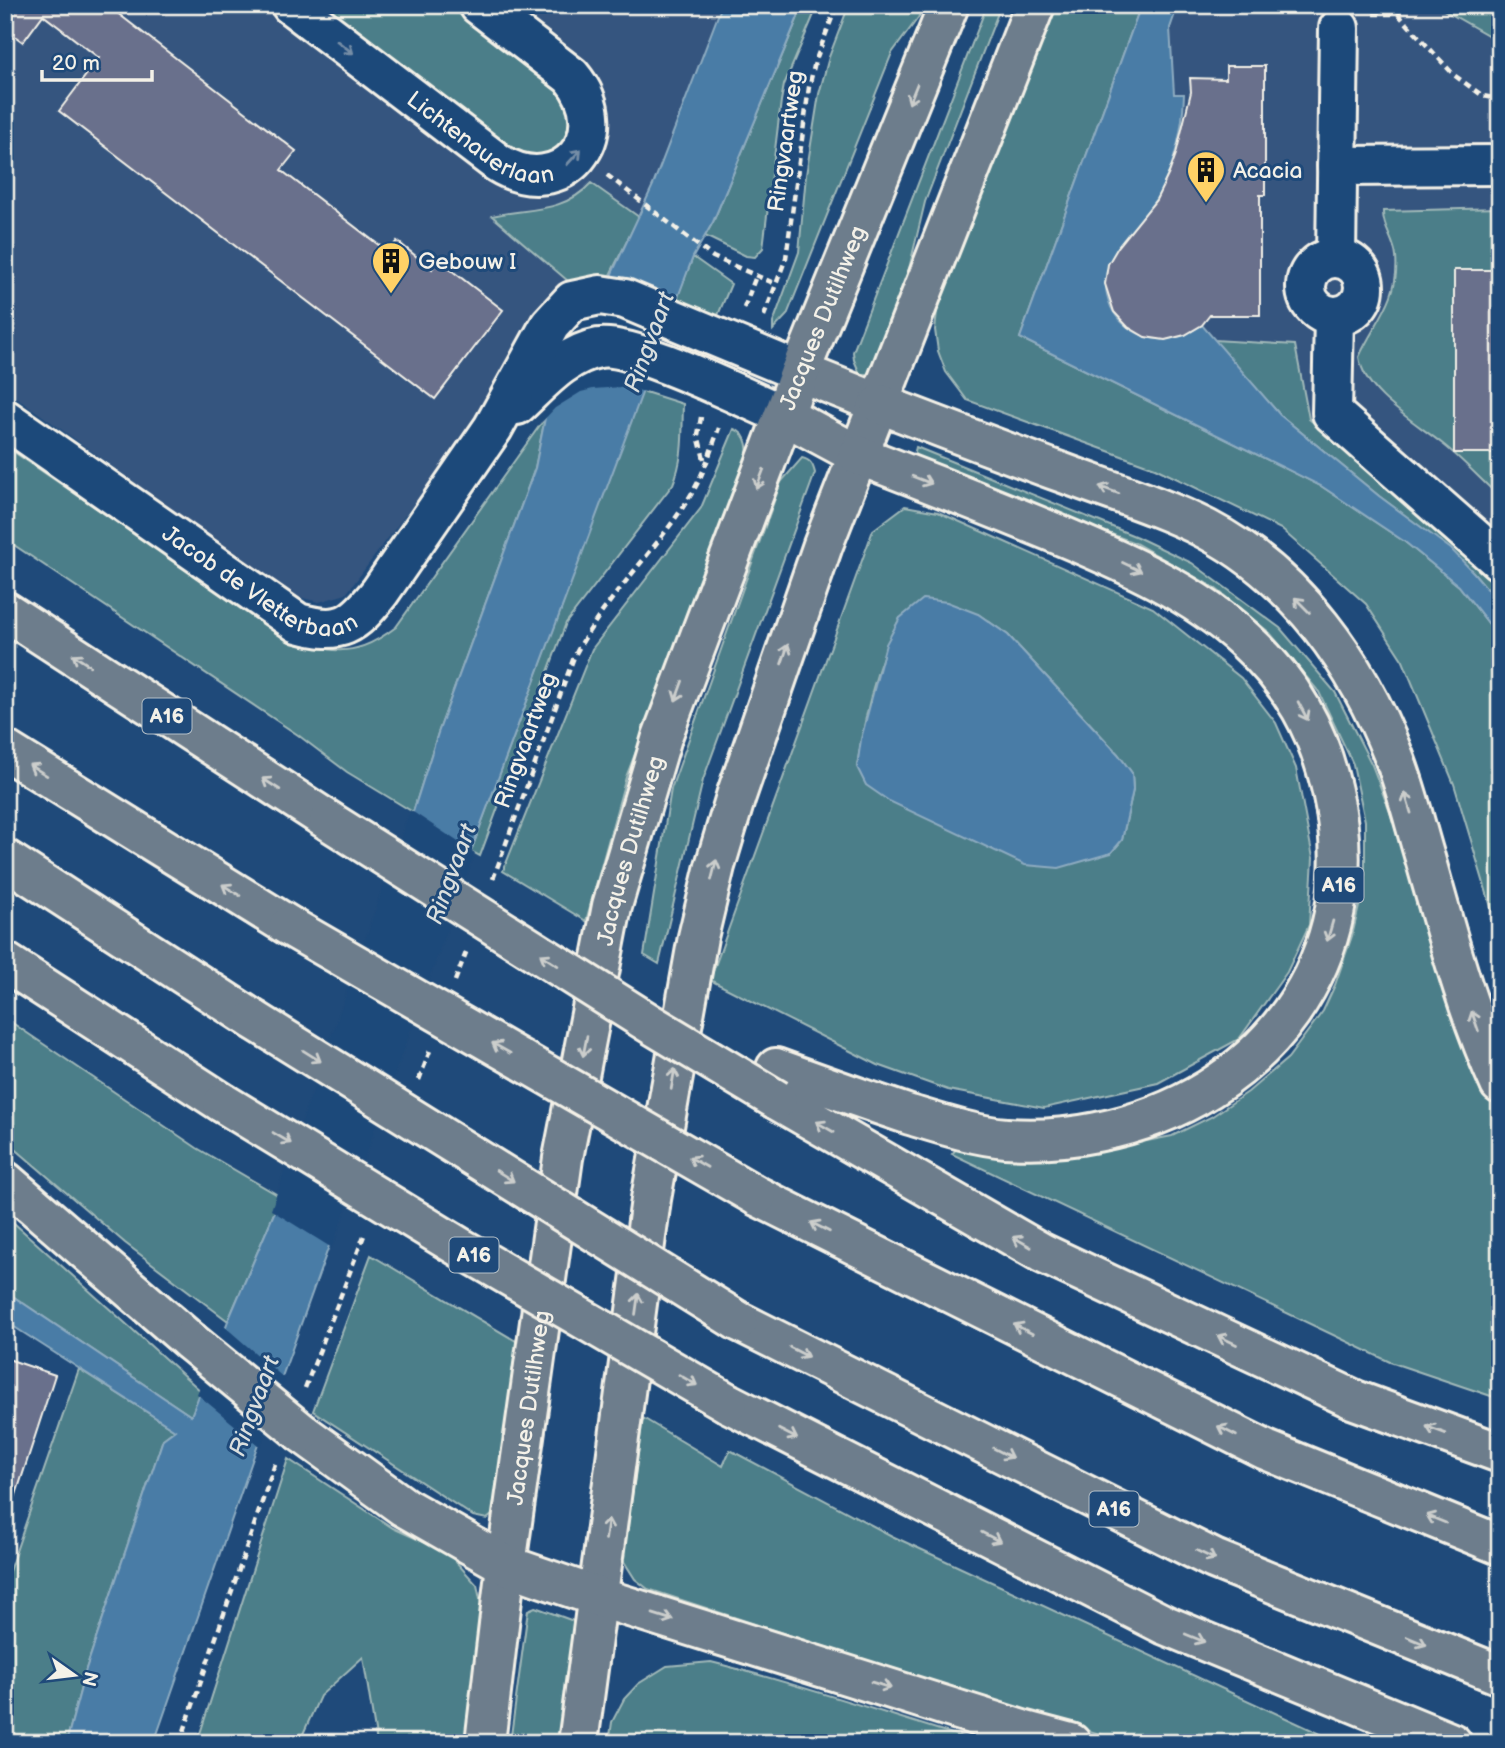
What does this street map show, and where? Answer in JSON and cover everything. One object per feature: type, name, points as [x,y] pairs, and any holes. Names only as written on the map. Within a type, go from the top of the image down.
[{"type":"main road","name":"Jacques Dutilhweg","points":[[485,1743],[506,1565],[564,1158],[612,906],[662,737],[800,372],[949,5]]},
{"type":"main road","points":[[578,1743],[651,1199],[698,937],[715,866],[736,796],[823,545],[1035,5]]},
{"type":"main road","points":[[800,372],[1206,529],[1251,558],[1312,614],[1338,648],[1363,688],[1394,758],[1455,965],[1487,1056],[1500,1084]]},
{"type":"main road","points":[[785,415],[858,455]]},
{"type":"main road","name":"A16","points":[[777,1084],[948,1127],[1004,1138],[1052,1138],[1095,1132],[1146,1120],[1191,1101],[1228,1077],[1262,1048],[1298,1002],[1322,958],[1337,909],[1341,867],[1339,824],[1317,739],[1299,702],[1245,640],[1194,600],[1138,569],[1000,510],[858,455]]},
{"type":"main road","name":"A16","points":[[5,611],[329,821],[649,1023],[777,1084],[1042,1253],[1355,1400],[1500,1454]]},
{"type":"main road","points":[[5,750],[289,926],[757,1196],[1265,1450],[1500,1545]]},
{"type":"main road","name":"A16","points":[[5,859],[254,1020],[738,1321],[1214,1559],[1500,1675]]},
{"type":"main road","name":"A16","points":[[5,962],[223,1103],[461,1248],[728,1403],[1165,1625],[1452,1743]]},
{"type":"main road","points":[[5,1181],[190,1341],[302,1433],[404,1507],[506,1565],[598,1597],[1071,1743]]},
{"type":"street","name":"Lichtenauerlaan","points":[[291,5],[511,171],[540,175],[568,165],[578,154],[591,122],[589,105],[582,89],[571,76],[479,5]]},
{"type":"street","points":[[1339,28],[1336,257],[1324,259],[1314,265],[1306,286],[1307,298],[1313,307],[1323,314],[1334,316],[1332,412],[1500,561]]},
{"type":"street","points":[[1337,166],[1500,165]]},
{"type":"street","name":"Jacob de Vletterbaan","points":[[5,419],[298,623],[323,630],[353,621],[366,610],[492,428],[550,325],[572,302],[600,295],[625,299],[693,325],[800,372]]},
{"type":"street","name":"Jacob de Vletterbaan","points":[[492,428],[559,366],[601,348],[633,352],[785,415]]},
{"type":"path","name":"Ringvaartweg","points":[[618,184],[713,257],[776,284],[789,241],[808,87],[837,5]]},
{"type":"path","points":[[1401,9],[1454,75],[1483,96],[1500,99]]},
{"type":"path","name":"Ringvaartweg","points":[[489,889],[574,657],[605,608],[691,494],[705,463]]},
{"type":"path","points":[[451,992],[470,941]]},
{"type":"path","points":[[427,1057],[432,1044]]},
{"type":"shaded area","points":[[5,5],[736,5],[627,283],[558,312],[346,594],[319,602],[291,595],[5,389]]},
{"type":"shaded area","points":[[1124,5],[1500,5],[1500,669],[1389,553],[977,348]]},
{"type":"green space","points":[[310,5],[462,5],[568,86],[577,116],[564,145],[541,161],[510,158]]},
{"type":"green space","points":[[803,5],[818,5],[784,85],[763,248],[755,257],[746,256],[705,236]]},
{"type":"green space","points":[[849,5],[925,5],[892,53],[787,315],[773,330],[773,323],[799,252],[806,175],[819,94],[829,57]]},
{"type":"green space","points":[[987,5],[1001,5],[925,202],[903,294],[875,371],[860,374],[853,352]]},
{"type":"green space","points":[[1048,5],[1141,5],[1020,338],[1321,486],[1405,542],[1459,586],[1500,638],[1500,937],[1454,784],[1403,661],[1366,604],[1281,529],[1155,468],[967,400],[946,372],[938,351],[935,330],[942,263]]},
{"type":"green space","points":[[1435,5],[1500,5],[1500,42]]},
{"type":"green space","points":[[591,183],[639,217],[609,277],[575,287],[492,216],[558,205],[581,193]]},
{"type":"green space","points":[[1500,208],[1500,497],[1451,451],[1393,407],[1371,384],[1359,357],[1385,310],[1394,286],[1396,257],[1384,223],[1383,211]]},
{"type":"green space","points":[[693,257],[731,284],[716,320],[675,303]]},
{"type":"green space","points":[[1214,340],[1295,345],[1309,419],[1500,579],[1500,604],[1451,550],[1379,496],[1280,415]]},
{"type":"green space","points":[[642,391],[683,404],[682,445],[677,474],[673,484],[566,623],[480,856],[471,851]]},
{"type":"green space","points":[[545,418],[535,468],[438,733],[413,812],[347,772],[298,735],[5,539],[5,446],[236,604],[274,627],[311,645],[337,650],[355,648],[380,638],[396,627]]},
{"type":"green space","points":[[734,429],[743,435],[745,440],[748,450],[747,468],[626,777],[586,921],[503,871],[592,649],[701,508]]},
{"type":"green space","points":[[916,447],[1137,537],[1192,563],[1280,628],[1335,692],[1372,765],[1391,815],[1441,976],[1465,1038],[1500,1106],[1500,1399],[1390,1362],[952,1154],[957,1148],[1086,1153],[1172,1136],[1211,1117],[1248,1092],[1288,1058],[1323,1011],[1335,985],[1352,936],[1365,881],[1365,821],[1353,764],[1319,692],[1270,633],[1215,588],[1135,543],[913,459]]},
{"type":"green space","points":[[802,458],[811,463],[815,473],[703,780],[659,964],[644,955],[671,789],[781,482]]},
{"type":"green space","points":[[905,506],[938,512],[1153,608],[1241,678],[1276,723],[1296,768],[1313,858],[1309,925],[1287,972],[1239,1039],[1158,1083],[1044,1108],[948,1090],[878,1065],[710,980],[873,530]],"holes":[[[978,614],[1008,635],[1118,754],[1132,773],[1133,790],[1122,840],[1111,853],[857,766],[873,690],[884,653],[900,618]]]},
{"type":"green space","points":[[5,1018],[197,1148],[281,1197],[228,1321],[125,1243],[5,1140]]},
{"type":"green space","points":[[5,1215],[202,1392],[191,1416],[5,1291]]},
{"type":"green space","points":[[371,1255],[521,1344],[497,1511],[487,1519],[473,1516],[313,1411]]},
{"type":"green space","points":[[79,1369],[175,1430],[163,1439],[86,1669],[66,1743],[5,1743],[5,1583]]},
{"type":"green space","points":[[643,1418],[723,1466],[730,1450],[892,1536],[1340,1743],[1131,1743],[1034,1715],[648,1589],[635,1579],[623,1560]]},
{"type":"green space","points":[[288,1459],[393,1528],[448,1553],[477,1585],[485,1623],[469,1743],[377,1743],[363,1657],[320,1696],[299,1743],[197,1743]]},
{"type":"green space","points":[[535,1607],[579,1623],[561,1743],[510,1743],[528,1610]]},
{"type":"green space","points":[[711,1662],[982,1743],[609,1743],[612,1722],[624,1699],[638,1684],[667,1666]]},
{"type":"water","name":"Ringvaart","points":[[722,5],[803,5],[713,222],[693,257],[471,851],[260,1438],[154,1743],[66,1743],[86,1669],[163,1439],[175,1430],[5,1321],[5,1291],[191,1416],[281,1197],[438,733],[535,468],[545,418],[653,185]]},
{"type":"water","points":[[1141,5],[1178,5],[1170,28],[1174,94],[1184,94],[1183,107],[1178,144],[1166,180],[1151,206],[1112,258],[1106,289],[1111,307],[1120,320],[1150,338],[1180,336],[1202,325],[1280,415],[1379,496],[1451,549],[1474,573],[1500,604],[1500,638],[1459,586],[1405,542],[1321,486],[1020,338]]},
{"type":"water","points":[[923,599],[947,602],[978,614],[1008,635],[1118,754],[1132,773],[1133,790],[1122,840],[1111,853],[1059,868],[1025,865],[889,801],[866,785],[857,767],[861,739],[886,644],[900,618]]},
{"type":"pier","points":[[603,281],[678,304],[646,392],[622,387],[581,392],[555,408],[540,424]]},
{"type":"pier","points":[[410,810],[475,853],[332,1248],[271,1210]]},
{"type":"pier","points":[[223,1325],[285,1379],[260,1446],[197,1394]]},
{"type":"building","points":[[5,5],[107,5],[296,151],[281,170],[388,252],[397,241],[432,269],[438,260],[503,310],[435,399],[59,111],[99,58],[43,15],[23,42],[5,29]]},
{"type":"building","name":"Acacia","points":[[1226,66],[1265,66],[1265,195],[1260,195],[1260,315],[1210,315],[1202,325],[1185,335],[1165,340],[1145,337],[1128,327],[1114,312],[1105,284],[1108,264],[1118,247],[1156,200],[1169,173],[1191,92],[1190,78],[1226,79]]},
{"type":"building","points":[[1454,270],[1500,270],[1500,453],[1454,453]]},
{"type":"building","points":[[5,1358],[55,1375],[11,1510],[5,1509]]},
{"type":"place","name":"Acacia","points":[[1206,204]]},
{"type":"place","name":"Gebouw I","points":[[391,295]]}]
